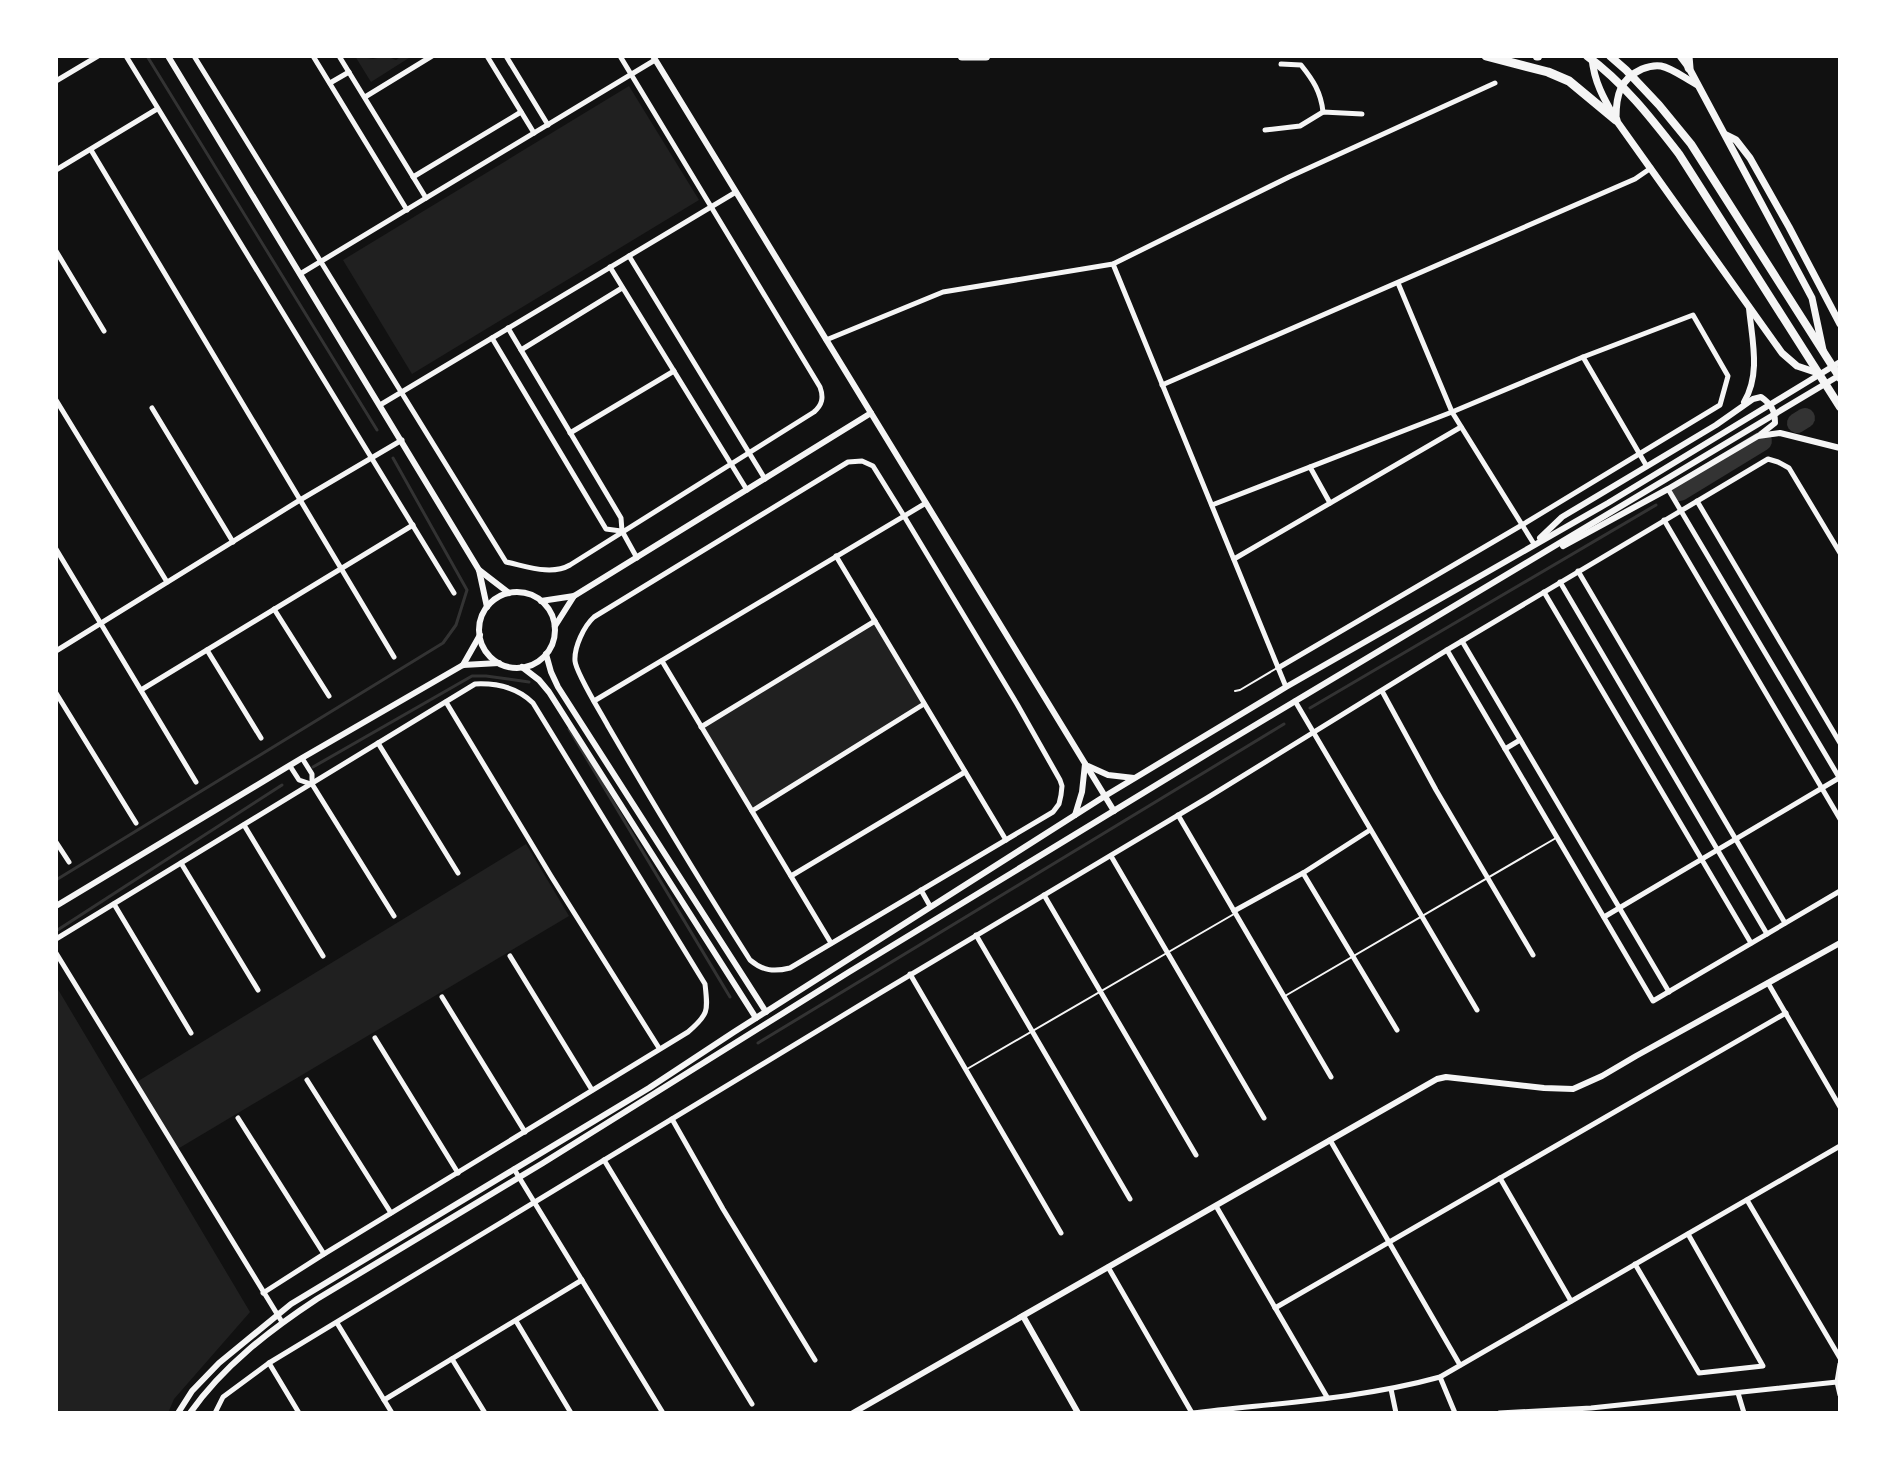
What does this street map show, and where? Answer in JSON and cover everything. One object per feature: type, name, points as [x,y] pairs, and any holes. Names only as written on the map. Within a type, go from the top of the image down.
[{"type":"highway","points":[[962,56],[986,56]]},
{"type":"highway","points":[[1486,56],[1548,72],[1569,81],[1616,120]]},
{"type":"highway","points":[[1589,56],[1619,82],[1679,154],[1840,407]]},
{"type":"highway","points":[[1610,56],[1659,105],[1691,144],[1840,376]]},
{"type":"highway","points":[[1688,56],[1689,68]]},
{"type":"main road","points":[[1589,56],[1601,93],[1616,120],[1782,353],[1797,366],[1820,374]]},
{"type":"main road","points":[[1680,56],[1812,298],[1823,352]]},
{"type":"main road","points":[[1616,120],[1618,93],[1623,82],[1648,66],[1662,66],[1698,85]]},
{"type":"main road","points":[[1724,135],[1736,140],[1750,158],[1840,324]]},
{"type":"street","points":[[56,81],[98,56]]},
{"type":"street","points":[[126,56],[454,593]]},
{"type":"street","points":[[168,56],[479,570],[487,607]]},
{"type":"street","points":[[194,56],[506,562],[560,570],[814,412],[822,400],[820,387],[620,56]]},
{"type":"street","points":[[313,56],[407,210]]},
{"type":"street","points":[[339,56],[426,198]]},
{"type":"street","points":[[365,97],[432,56]]},
{"type":"street","points":[[487,56],[534,133]]},
{"type":"street","points":[[506,56],[548,125]]},
{"type":"street","points":[[300,274],[654,58],[1114,811]]},
{"type":"street","points":[[1281,64],[1301,65],[1322,97],[1323,112]]},
{"type":"street","points":[[330,83],[349,72]]},
{"type":"street","points":[[826,340],[943,292],[1113,264],[1289,177],[1495,83]]},
{"type":"street","points":[[56,170],[157,109]]},
{"type":"street","points":[[413,177],[521,112]]},
{"type":"street","points":[[1265,130],[1300,126],[1323,112],[1362,114]]},
{"type":"street","points":[[91,150],[394,657]]},
{"type":"street","points":[[1162,385],[1635,179],[1651,168]]},
{"type":"street","points":[[380,405],[736,192]]},
{"type":"street","points":[[56,251],[104,331]]},
{"type":"street","points":[[629,256],[765,479]]},
{"type":"street","points":[[1113,264],[1286,687]]},
{"type":"street","points":[[610,267],[747,490]]},
{"type":"street","points":[[1398,283],[1452,412],[1534,544]]},
{"type":"street","points":[[520,350],[622,288]]},
{"type":"street","points":[[1740,409],[1753,381],[1754,354],[1749,306]]},
{"type":"street","points":[[1212,505],[1693,315],[1728,376],[1720,405],[1278,668]]},
{"type":"street","points":[[508,328],[621,518],[622,531],[637,558]]},
{"type":"street","points":[[492,338],[606,529],[622,531]]},
{"type":"street","points":[[1583,357],[1646,465]]},
{"type":"street","points":[[178,1413],[192,1391],[219,1363],[277,1314],[649,1088],[1134,778],[1286,687],[1608,503],[1840,362]]},
{"type":"street","points":[[570,433],[674,371]]},
{"type":"street","points":[[190,1413],[226,1371],[282,1322],[343,1283],[1295,701],[1840,376]]},
{"type":"street","points":[[1534,544],[1562,517],[1753,399],[1761,397],[1775,413],[1775,423],[1758,436],[1575,541],[1539,557]]},
{"type":"street","points":[[56,400],[167,582]]},
{"type":"street","points":[[152,408],[233,542]]},
{"type":"street","points":[[541,601],[574,596],[871,413]]},
{"type":"street","points":[[1234,559],[1461,427]]},
{"type":"street","points":[[1758,436],[1780,433],[1840,448]]},
{"type":"street","points":[[56,651],[402,440]]},
{"type":"street","points":[[215,1413],[223,1397],[269,1363],[1768,459],[1789,468],[1840,553]]},
{"type":"street","points":[[862,461],[873,466],[904,516],[1060,780],[1059,804],[1053,812],[790,968],[768,970],[750,960],[671,833],[594,701],[574,659],[586,626],[594,617],[848,462],[862,461]]},
{"type":"street","points":[[1310,467],[1330,503]]},
{"type":"street","points":[[1604,917],[1840,778],[1668,489]]},
{"type":"street","points":[[1697,501],[1840,743]]},
{"type":"street","points":[[594,701],[926,503]]},
{"type":"street","points":[[1664,520],[1840,819]]},
{"type":"street","points":[[141,690],[413,525]]},
{"type":"street","points":[[56,549],[196,782]]},
{"type":"street","points":[[836,556],[1006,840]]},
{"type":"street","points":[[479,570],[509,593]]},
{"type":"street","points":[[1578,571],[1785,923]]},
{"type":"street","points":[[1560,582],[1767,934]]},
{"type":"street","points":[[1544,592],[1751,943]]},
{"type":"street","points":[[56,906],[463,665],[499,663],[514,668],[532,665],[552,645],[555,626],[550,612],[541,601],[526,593],[509,593],[493,601],[487,607],[480,625],[486,651],[499,663]]},
{"type":"street","points":[[555,626],[574,596]]},
{"type":"street","points":[[274,609],[329,696]]},
{"type":"street","points":[[701,727],[875,621]]},
{"type":"street","points":[[463,665],[480,635]]},
{"type":"street","points":[[1462,641],[1669,992]]},
{"type":"street","points":[[207,650],[261,738]]},
{"type":"street","points":[[1447,650],[1653,1001],[1840,891]]},
{"type":"street","points":[[546,654],[558,687],[766,1012]]},
{"type":"street","points":[[662,661],[831,943]]},
{"type":"street","points":[[522,667],[549,692],[756,1018]]},
{"type":"street","points":[[56,939],[475,684],[485,684],[524,694],[533,703],[705,984],[707,1012],[688,1032],[263,1293]]},
{"type":"street","points":[[1382,691],[1533,955]]},
{"type":"street","points":[[56,693],[136,823]]},
{"type":"street","points":[[1295,701],[1477,1010]]},
{"type":"street","points":[[446,702],[659,1048]]},
{"type":"street","points":[[752,811],[925,704]]},
{"type":"street","points":[[1505,749],[1520,740]]},
{"type":"street","points":[[378,743],[458,873]]},
{"type":"street","points":[[302,758],[312,774],[312,784],[394,916]]},
{"type":"street","points":[[1085,764],[1108,775],[1134,778]]},
{"type":"street","points":[[1074,816],[1082,792],[1085,764]]},
{"type":"street","points":[[290,766],[299,780],[312,784]]},
{"type":"street","points":[[791,876],[965,772]]},
{"type":"street","points":[[1178,815],[1331,1077]]},
{"type":"street","points":[[244,825],[323,956]]},
{"type":"street","points":[[1235,912],[1370,830]]},
{"type":"street","points":[[56,842],[69,862]]},
{"type":"street","points":[[1111,856],[1264,1118]]},
{"type":"street","points":[[181,863],[258,990]]},
{"type":"street","points":[[1303,873],[1397,1030]]},
{"type":"street","points":[[921,890],[930,906]]},
{"type":"street","points":[[1044,895],[1196,1155]]},
{"type":"street","points":[[114,904],[191,1033]]},
{"type":"street","points":[[976,935],[1130,1199]]},
{"type":"street","points":[[853,1413],[1437,1079],[1446,1077],[1573,1089],[1602,1076],[1840,943]]},
{"type":"street","points":[[56,953],[282,1322]]},
{"type":"street","points":[[510,956],[592,1090]]},
{"type":"street","points":[[910,974],[1061,1233]]},
{"type":"street","points":[[1768,983],[1840,1107]]},
{"type":"street","points":[[442,997],[525,1132]]},
{"type":"street","points":[[1275,1308],[1786,1013]]},
{"type":"street","points":[[375,1038],[458,1173]]},
{"type":"street","points":[[307,1080],[391,1213]]},
{"type":"street","points":[[238,1118],[324,1254]]},
{"type":"street","points":[[672,1119],[815,1360]]},
{"type":"street","points":[[1330,1140],[1460,1365]]},
{"type":"street","points":[[1108,1267],[1192,1413],[1391,1389],[1440,1377],[1840,1146]]},
{"type":"street","points":[[604,1160],[752,1404]]},
{"type":"street","points":[[514,1169],[663,1413]]},
{"type":"street","points":[[1500,1178],[1571,1301]]},
{"type":"street","points":[[1747,1200],[1840,1361],[1837,1382],[1840,1395]]},
{"type":"street","points":[[1216,1206],[1327,1397]]},
{"type":"street","points":[[1635,1264],[1699,1373],[1763,1366],[1688,1234]]},
{"type":"street","points":[[384,1400],[582,1280]]},
{"type":"street","points":[[1023,1316],[1078,1413]]},
{"type":"street","points":[[516,1321],[571,1413]]},
{"type":"street","points":[[337,1323],[392,1413]]},
{"type":"street","points":[[452,1359],[485,1413]]},
{"type":"street","points":[[269,1363],[299,1413]]},
{"type":"street","points":[[1440,1377],[1455,1413]]},
{"type":"street","points":[[1499,1413],[1592,1410],[1837,1382]]},
{"type":"street","points":[[1391,1389],[1396,1413]]},
{"type":"street","points":[[1738,1393],[1744,1413]]},
{"type":"street","points":[[1639,1403],[1640,1412]]},
{"type":"lane","points":[[1235,691],[1278,668]]},
{"type":"lane","points":[[1284,996],[1557,837]]},
{"type":"lane","points":[[966,1070],[1235,912]]},
{"type":"shaded area","points":[[355,56],[373,59],[386,56],[396,60],[402,56],[412,56],[371,82]]},
{"type":"shaded area","points":[[629,86],[699,200],[412,374],[343,260]]},
{"type":"shaded area","points":[[875,621],[925,704],[752,811],[701,727]]},
{"type":"shaded area","points":[[526,844],[569,916],[176,1150],[135,1083]]},
{"type":"shaded area","points":[[56,986],[250,1312],[174,1399],[168,1413],[56,1413]]},
{"type":"waterway","points":[[147,56],[377,430]]},
{"type":"waterway","points":[[1797,423],[1805,418]]},
{"type":"waterway","points":[[1680,491],[1762,441]]},
{"type":"waterway","points":[[56,880],[443,643],[456,625],[467,590],[393,458]]},
{"type":"waterway","points":[[1310,708],[1656,505]]},
{"type":"waterway","points":[[313,767],[472,676],[529,682]]},
{"type":"waterway","points":[[758,1043],[1284,724]]},
{"type":"waterway","points":[[569,729],[730,997]]},
{"type":"waterway","points":[[56,931],[282,785]]}]
